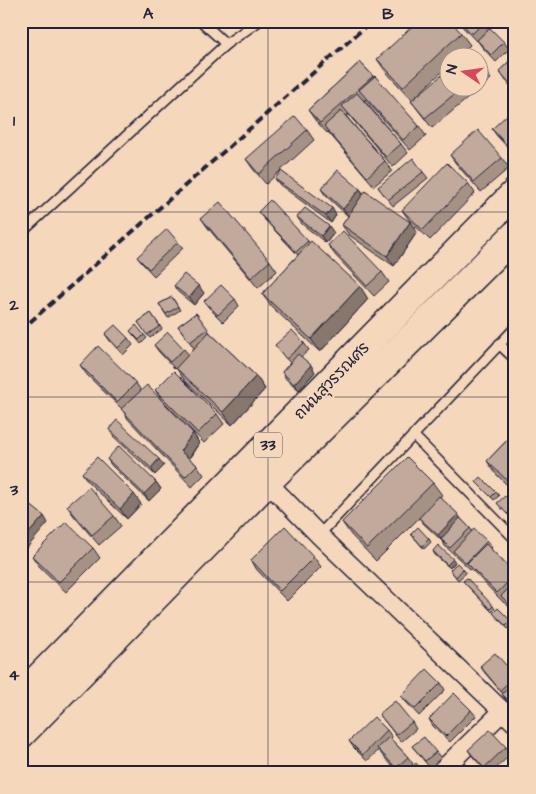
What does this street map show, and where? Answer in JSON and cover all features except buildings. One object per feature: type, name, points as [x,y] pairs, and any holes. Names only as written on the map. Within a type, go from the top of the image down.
[{"type":"main road","name":"ถนนสุวรรณศร","points":[[21,696],[515,193]]},
{"type":"main road","name":"ถนนสุวรรณศร","points":[[21,734],[267,482],[515,235]]},
{"type":"street","points":[[267,482],[509,717],[439,773]]},
{"type":"lane","points":[[201,21],[226,44]]},
{"type":"lane","points":[[21,233],[226,44],[260,21]]},
{"type":"lane","points":[[319,534],[515,328]]},
{"type":"lane","points":[[499,344],[515,359]]},
{"type":"lane","points":[[413,435],[515,539]]},
{"type":"railway","points":[[21,330],[372,21]]}]
